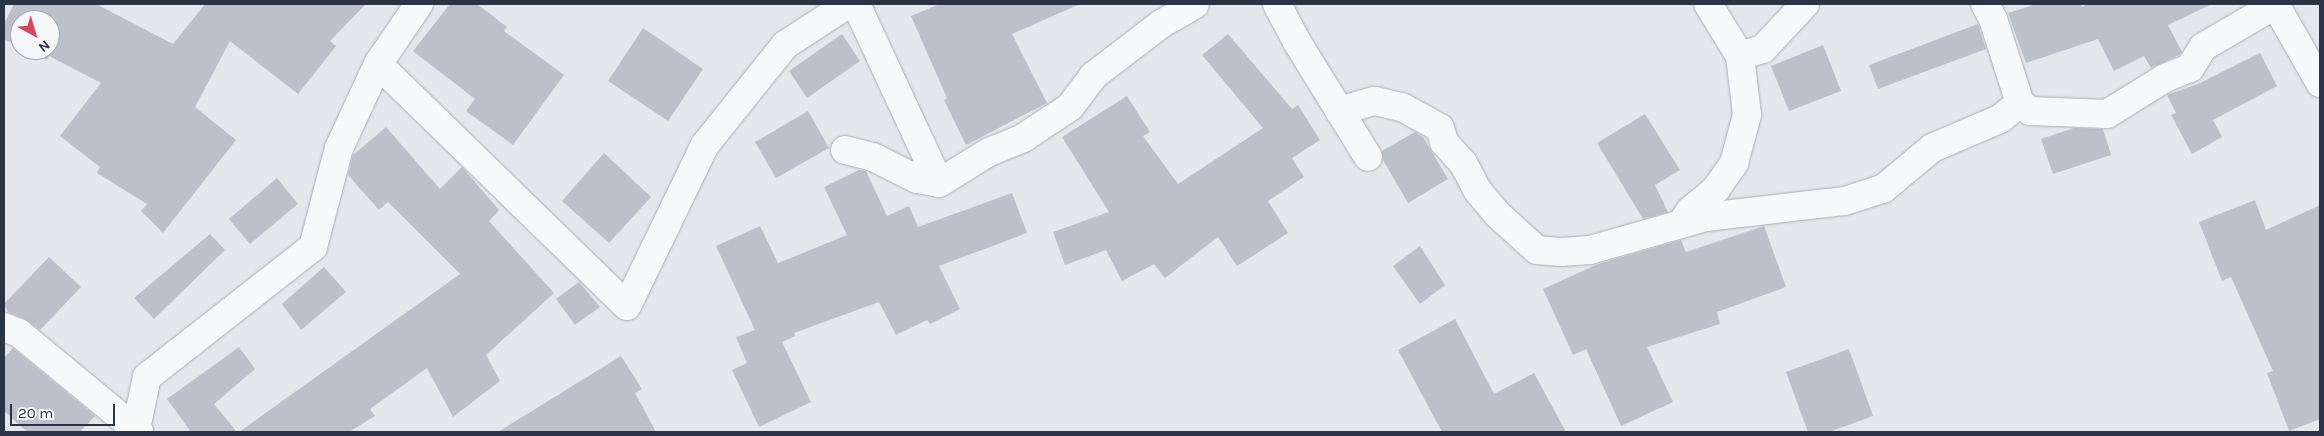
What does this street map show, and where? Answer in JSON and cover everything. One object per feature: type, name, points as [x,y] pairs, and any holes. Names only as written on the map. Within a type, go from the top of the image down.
[{"type":"street","points":[[4,326],[19,333],[138,431],[147,378],[313,247],[339,148],[378,64],[419,4]]},
{"type":"street","points":[[378,64],[627,306],[704,144],[785,45],[848,4]]},
{"type":"street","points":[[856,4],[939,183]]},
{"type":"street","points":[[845,150],[873,157],[917,179],[939,183],[989,152],[1023,138],[1070,107],[1093,76],[1161,24],[1195,4]]},
{"type":"street","points":[[1277,4],[1368,157]]},
{"type":"street","points":[[1680,226],[1690,212],[1716,189],[1734,163],[1742,144],[1747,115],[1740,56],[1708,4]]},
{"type":"street","points":[[1740,56],[1763,49],[1806,4]]},
{"type":"street","points":[[1985,4],[1993,19],[2020,104],[2030,111],[2108,114],[2165,78],[2190,68],[2202,47],[2275,4],[2320,83]]},
{"type":"street","points":[[1339,111],[1375,101],[1402,107],[1440,128],[1444,142],[1463,163],[1478,191],[1497,214],[1537,250],[1590,250],[1680,226],[1706,217],[1845,201],[1883,190],[1932,148],[2000,120],[2020,104]]},
{"type":"building","points":[[14,4],[96,4],[173,44],[205,4],[366,4],[330,41],[336,46],[298,94],[230,41],[195,107],[236,140],[163,233],[141,211],[147,204],[97,173],[100,167],[60,136],[101,83],[57,60],[60,60],[60,10],[11,10]]},
{"type":"building","points":[[450,4],[477,4],[507,27],[504,31],[564,75],[513,145],[466,111],[475,99],[413,51]]},
{"type":"building","points":[[940,4],[1080,4],[1012,34],[1047,103],[966,145],[944,100],[947,98],[911,16]]},
{"type":"building","points":[[2036,4],[2081,4],[2082,7],[2087,4],[2212,4],[2168,25],[2182,52],[2179,55],[2151,68],[2144,56],[2114,71],[2098,39],[2026,63],[2008,13]]},
{"type":"building","points":[[10,12],[10,42],[4,39],[4,24]]},
{"type":"building","points":[[1978,24],[1986,49],[1878,89],[1869,65]]},
{"type":"building","points":[[643,28],[703,69],[668,121],[608,81]]},
{"type":"building","points":[[842,34],[860,61],[807,98],[789,71]]},
{"type":"building","points":[[1228,34],[1292,109],[1298,105],[1320,140],[1292,158],[1304,177],[1268,201],[1288,233],[1237,266],[1218,237],[1165,278],[1154,264],[1122,281],[1106,250],[1065,265],[1053,232],[1109,212],[1062,137],[1127,96],[1150,132],[1143,136],[1178,184],[1263,128],[1202,55]]},
{"type":"building","points":[[1823,45],[1841,91],[1789,111],[1771,66]]},
{"type":"building","points":[[2260,53],[2277,86],[2213,120],[2222,137],[2192,154],[2171,115],[2176,113],[2167,95],[2198,84]]},
{"type":"building","points":[[808,111],[829,148],[776,178],[755,142]]},
{"type":"building","points":[[1645,114],[1680,170],[1655,185],[1668,212],[1643,219],[1597,143]]},
{"type":"building","points":[[386,127],[440,189],[462,167],[499,210],[489,221],[554,293],[486,355],[500,381],[453,417],[427,368],[370,409],[375,416],[349,432],[239,432],[460,274],[388,202],[379,210],[348,175],[353,155]]},
{"type":"building","points":[[2074,128],[2103,129],[2111,155],[2053,174],[2041,139]]},
{"type":"building","points":[[1415,132],[1423,137],[1448,179],[1408,203],[1383,160],[1382,151]]},
{"type":"building","points":[[604,153],[651,197],[609,243],[562,201]]},
{"type":"building","points":[[859,170],[866,171],[887,216],[909,206],[918,227],[1012,193],[1027,233],[939,266],[960,309],[930,324],[927,320],[896,335],[879,302],[794,333],[795,336],[782,342],[811,402],[759,427],[732,370],[747,363],[736,337],[755,330],[716,246],[760,226],[778,263],[847,235],[824,187]]},
{"type":"building","points":[[277,178],[298,204],[250,244],[229,219]]},
{"type":"building","points":[[2255,200],[2266,230],[2320,205],[2320,419],[2289,431],[2267,373],[2273,371],[2231,277],[2222,281],[2199,222]]},
{"type":"building","points":[[1764,226],[1786,287],[1717,312],[1720,324],[1647,347],[1673,402],[1621,426],[1586,349],[1573,355],[1543,289],[1598,264],[1681,240],[1686,252]]},
{"type":"building","points":[[210,234],[225,250],[154,319],[134,298]]},
{"type":"building","points":[[1420,246],[1445,285],[1420,304],[1393,266]]},
{"type":"building","points":[[49,257],[81,287],[40,330],[25,319],[8,312],[4,304]]},
{"type":"building","points":[[324,267],[346,292],[301,330],[282,304]]},
{"type":"building","points":[[579,282],[600,307],[575,325],[556,299]]},
{"type":"building","points":[[1455,319],[1494,394],[1534,373],[1566,432],[1442,432],[1398,350]]},
{"type":"building","points":[[239,347],[255,369],[214,404],[237,432],[191,432],[167,399]]},
{"type":"building","points":[[13,348],[95,416],[80,432],[27,432],[4,411],[4,358]]},
{"type":"building","points":[[1849,349],[1873,416],[1829,432],[1808,432],[1786,372]]},
{"type":"building","points":[[621,356],[642,389],[635,393],[656,432],[498,432]]}]
